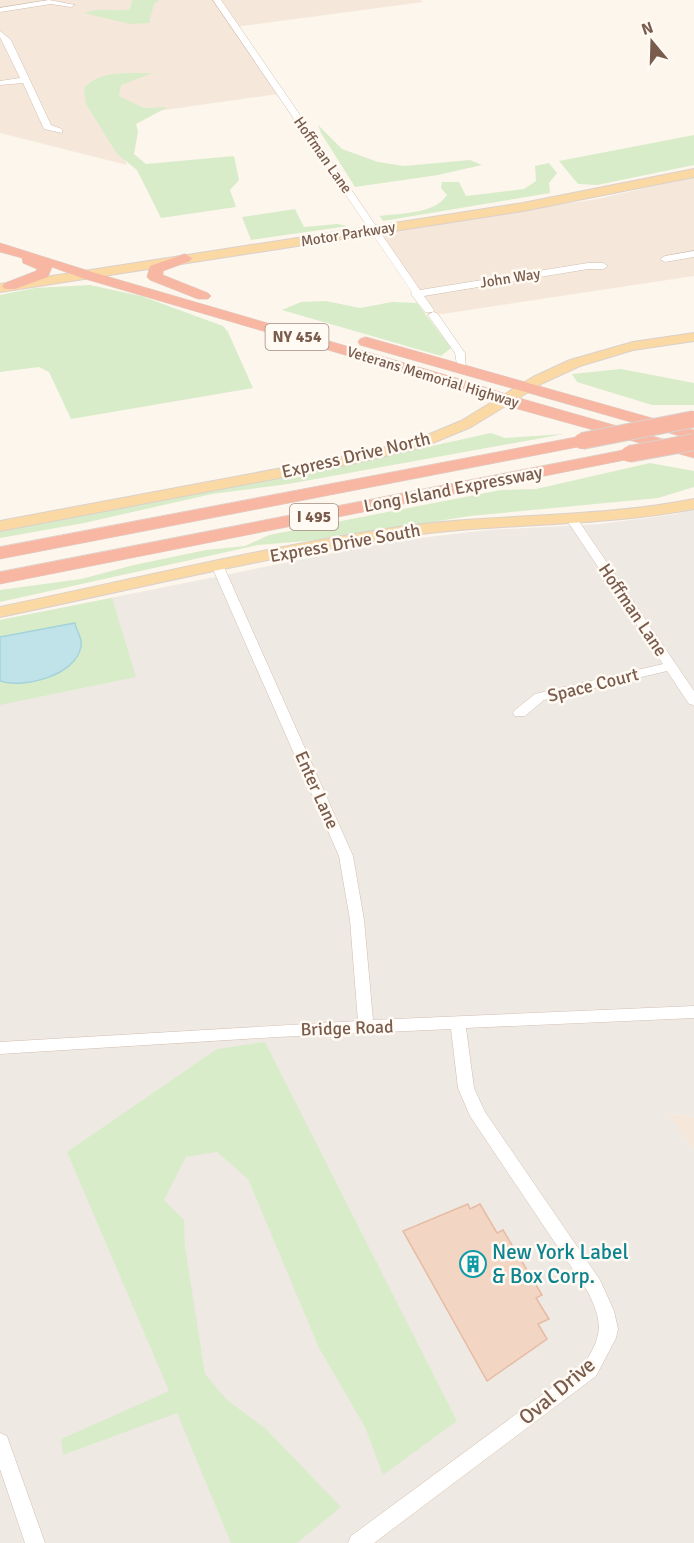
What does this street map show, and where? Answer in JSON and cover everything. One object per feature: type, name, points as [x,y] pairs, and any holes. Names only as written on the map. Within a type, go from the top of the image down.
[{"type":"highway","name":"Veterans Memorial Highway","points":[[0,237],[694,435]]},
{"type":"highway","points":[[0,248],[45,267],[41,275],[5,287]]},
{"type":"highway","name":"Veterans Memorial Highway","points":[[0,248],[450,381],[506,400],[694,453]]},
{"type":"highway","points":[[185,258],[155,269],[155,277],[212,299]]},
{"type":"highway","name":"Long Island Expressway","points":[[0,553],[694,419]]},
{"type":"highway","name":"Long Island Expressway","points":[[0,578],[694,442]]},
{"type":"main road","name":"Motor Parkway","points":[[5,287],[577,197],[694,172]]},
{"type":"main road","name":"Express Drive North","points":[[0,526],[247,480],[419,443],[454,431],[560,368],[597,354],[647,343],[694,337]]},
{"type":"main road","name":"Express Drive South","points":[[0,612],[392,533],[478,523],[659,512],[694,504]]},
{"type":"street","name":"Hoffman Lane","points":[[216,0],[374,229],[416,294],[460,353],[462,368]]},
{"type":"street","points":[[0,10],[51,2],[70,4]]},
{"type":"street","points":[[0,33],[7,40],[47,127],[59,131]]},
{"type":"street","points":[[0,83],[26,80]]},
{"type":"street","points":[[664,259],[694,254]]},
{"type":"street","name":"John Way","points":[[416,294],[588,266],[603,266]]},
{"type":"street","name":"Hoffman Lane","points":[[572,519],[694,701]]},
{"type":"street","name":"Enter Lane","points":[[218,567],[346,856],[360,948],[366,1027]]},
{"type":"street","name":"Space Court","points":[[520,713],[540,697],[670,666]]},
{"type":"street","name":"Bridge Road","points":[[0,1048],[366,1027],[694,1012]]},
{"type":"street","name":"Oval Drive","points":[[358,1543],[590,1370],[606,1347],[610,1326],[604,1306],[594,1286],[478,1116],[466,1088],[458,1024]]},
{"type":"street","points":[[0,1442],[35,1543]]},
{"type":"shaded area","points":[[0,0],[421,0],[423,2],[235,27],[278,94],[109,118],[107,120],[127,165],[0,133]]},
{"type":"shaded area","points":[[694,177],[694,276],[436,315],[378,233],[597,199]]},
{"type":"shaded area","points":[[694,508],[694,1117],[668,1113],[694,1151],[694,1543],[0,1543],[0,620],[394,541],[488,530],[600,524],[677,514]]},
{"type":"shaded area","points":[[667,1113],[694,1117],[694,1151]]},
{"type":"green space","points":[[132,0],[159,0],[154,4],[149,23],[130,24],[84,13],[96,10],[130,9]]},
{"type":"green space","points":[[153,73],[121,85],[119,96],[144,108],[168,107],[136,124],[138,132],[134,154],[146,164],[234,156],[239,180],[230,190],[236,207],[161,218],[137,170],[117,154],[86,104],[84,89],[98,78],[116,74]]},
{"type":"green space","points":[[318,125],[342,149],[378,162],[404,166],[470,160],[482,165],[438,175],[355,187]]},
{"type":"green space","points":[[694,135],[694,165],[597,185],[578,184],[559,161]]},
{"type":"green space","points":[[549,163],[557,173],[549,183],[550,193],[383,221],[380,216],[417,212],[434,206],[447,195],[441,188],[442,182],[459,182],[466,196],[524,189],[536,181],[535,166]]},
{"type":"green space","points":[[295,209],[304,227],[337,224],[348,226],[251,240],[242,217]]},
{"type":"green space","points":[[90,285],[141,296],[223,326],[228,332],[253,388],[71,419],[49,372],[39,367],[0,372],[0,295],[35,288]]},
{"type":"green space","points":[[326,301],[360,308],[392,302],[417,303],[451,348],[441,356],[282,310],[301,302]]},
{"type":"green space","points":[[621,369],[694,383],[694,405],[652,405],[577,382],[572,374]]},
{"type":"green space","points":[[491,433],[505,438],[564,434],[288,484],[212,494],[84,523],[0,538],[0,530],[368,460]]},
{"type":"green space","points":[[650,463],[694,471],[694,487],[658,498],[470,516],[318,540],[258,545],[0,602],[0,590],[81,579],[206,550],[245,546],[269,535],[501,490],[536,489]]},
{"type":"green space","points":[[112,598],[136,677],[0,705],[0,620]]},
{"type":"green space","points":[[265,1042],[457,1421],[383,1475],[365,1427],[319,1348],[248,1179],[217,1152],[186,1157],[164,1200],[184,1220],[185,1247],[205,1374],[227,1400],[266,1429],[341,1507],[297,1543],[231,1543],[177,1413],[63,1455],[61,1439],[169,1391],[67,1152],[217,1049]]},
{"type":"water","points":[[75,623],[81,646],[70,665],[60,672],[35,681],[10,683],[0,681],[0,637]]},
{"type":"building","name":"New York Label & Box Corp.","points":[[468,1204],[470,1209],[480,1204],[497,1233],[503,1230],[542,1295],[536,1298],[549,1319],[538,1324],[547,1339],[487,1381],[403,1231]]},
{"type":"place","name":"New York Label & Box Corp.","points":[[473,1264]]}]
